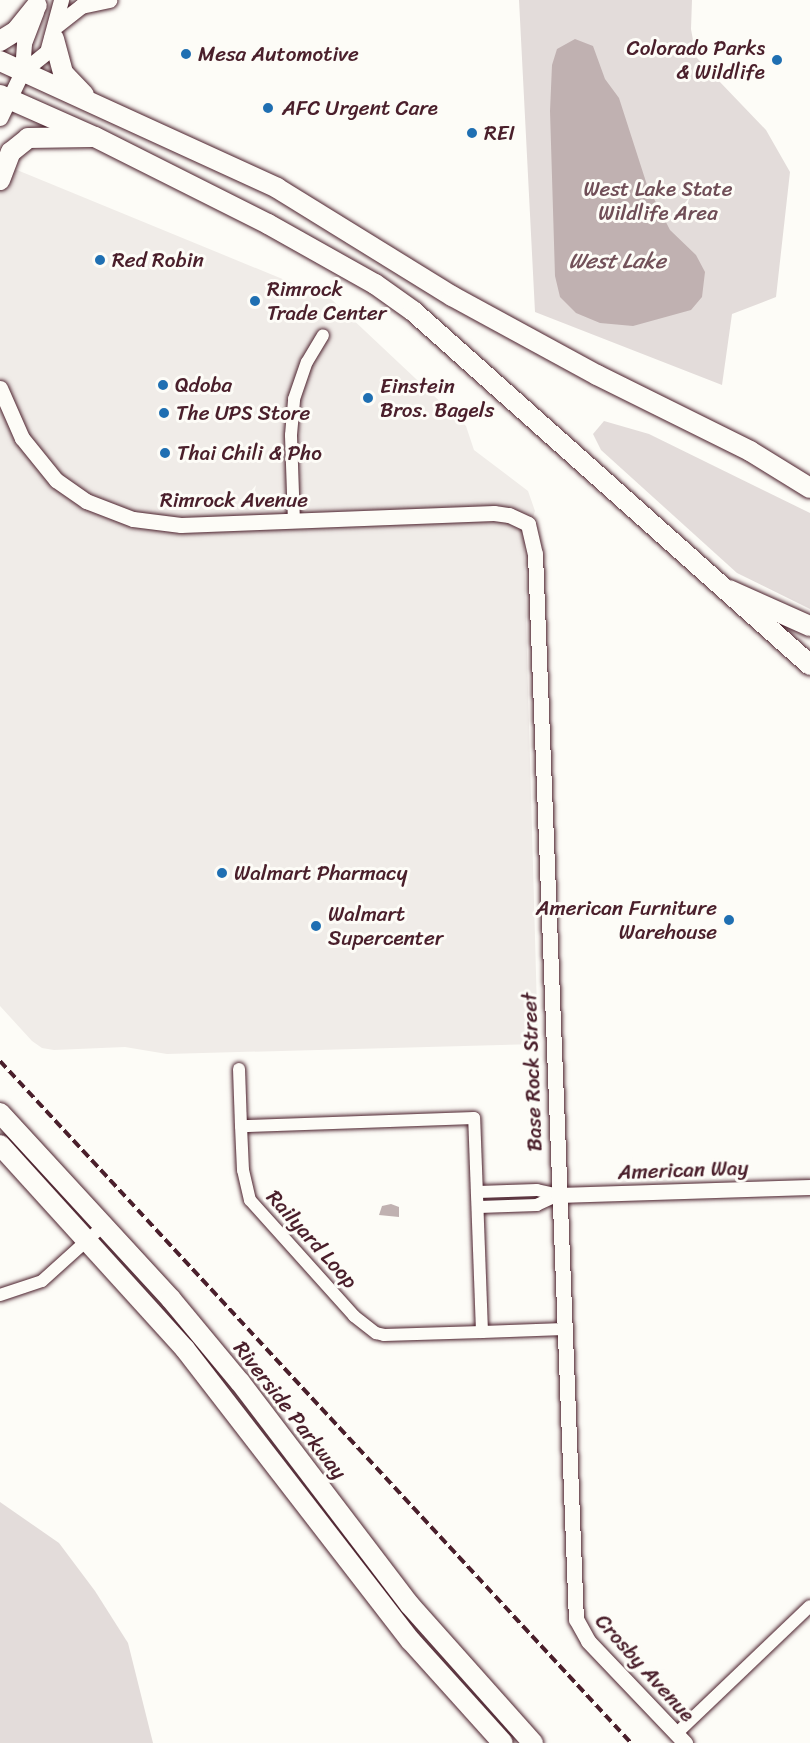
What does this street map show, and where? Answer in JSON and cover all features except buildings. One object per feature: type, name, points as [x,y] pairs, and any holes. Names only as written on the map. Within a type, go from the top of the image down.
[{"type":"main road","points":[[0,41],[16,31],[38,2]]},
{"type":"main road","points":[[55,32],[63,73],[82,90],[88,103]]},
{"type":"main road","points":[[0,61],[277,188],[518,333],[750,451],[810,477]]},
{"type":"main road","points":[[5,97],[95,137],[307,245],[413,311],[810,665]]},
{"type":"main road","points":[[0,180],[11,152],[28,138],[95,137]]},
{"type":"main road","points":[[750,451],[810,488]]},
{"type":"main road","points":[[724,587],[810,626]]},
{"type":"main road","name":"Riverside Parkway","points":[[0,1113],[104,1226],[240,1382],[410,1605],[533,1743]]},
{"type":"main road","name":"Riverside Parkway","points":[[0,1145],[89,1239],[192,1358],[411,1641],[503,1743]]},
{"type":"street","points":[[0,118],[5,97],[22,72],[47,52],[55,32],[61,0]]},
{"type":"street","points":[[55,32],[81,6],[109,0]]},
{"type":"street","points":[[22,72],[24,43],[38,2]]},
{"type":"street","points":[[294,522],[291,435],[294,399],[307,362],[323,335]]},
{"type":"street","name":"Rimrock Avenue","points":[[0,388],[34,456],[74,494],[109,512],[181,525],[494,513],[509,515],[528,524]]},
{"type":"street","name":"Base Rock Street","points":[[528,524],[535,554],[576,1619]]},
{"type":"street","name":"Railyard Loop","points":[[239,1069],[243,1170],[250,1200],[354,1316],[384,1335],[564,1329]]},
{"type":"street","points":[[241,1126],[474,1118],[482,1332]]},
{"type":"street","name":"American Way","points":[[558,1196],[810,1187]]},
{"type":"street","points":[[478,1192],[537,1190],[558,1196]]},
{"type":"street","points":[[479,1207],[537,1205],[558,1196]]},
{"type":"street","points":[[0,1295],[42,1281],[104,1226]]},
{"type":"street","points":[[681,1738],[810,1606]]},
{"type":"street","name":"Crosby Avenue","points":[[576,1619],[588,1641],[681,1738]]},
{"type":"shaded area","points":[[0,163],[331,299],[466,426],[474,450],[528,491],[535,511],[524,547],[538,1044],[167,1054],[125,1047],[54,1050],[42,1048],[32,1041],[0,1006]]},
{"type":"green space","name":"West Lake State Wildlife Area","points":[[519,0],[692,0],[691,29],[696,57],[766,130],[790,172],[776,297],[732,314],[722,385],[535,312]]},
{"type":"green space","points":[[604,421],[649,434],[810,513],[810,609],[737,573],[601,450],[593,434]]},
{"type":"green space","points":[[0,1502],[59,1543],[95,1591],[128,1643],[153,1743],[0,1743]]},
{"type":"water","name":"West Lake","points":[[575,39],[593,46],[605,79],[619,98],[647,185],[670,230],[696,255],[705,272],[702,297],[691,310],[633,326],[600,323],[576,313],[560,297],[555,276],[550,111],[552,65],[557,49]]},
{"type":"water","points":[[391,1204],[399,1207],[399,1217],[379,1215],[382,1206]]},
{"type":"railway","points":[[0,1061],[631,1743]]},
{"type":"place","name":"Mesa Automotive","points":[[186,54]]},
{"type":"place","name":"Colorado Parks & Wildlife","points":[[777,60]]},
{"type":"place","name":"AFC Urgent Care","points":[[268,108]]},
{"type":"place","name":"REI","points":[[472,133]]},
{"type":"place","name":"Red Robin","points":[[100,260]]},
{"type":"place","name":"Rimrock Trade Center","points":[[255,301]]},
{"type":"place","name":"Qdoba","points":[[163,385]]},
{"type":"place","name":"Einstein Bros. Bagels","points":[[368,398]]},
{"type":"place","name":"The UPS Store","points":[[164,413]]},
{"type":"place","name":"Thai Chili & Pho","points":[[165,453]]},
{"type":"place","name":"Walmart Pharmacy","points":[[222,873]]},
{"type":"place","name":"American Furniture Warehouse","points":[[729,920]]},
{"type":"place","name":"Walmart Supercenter","points":[[316,926]]}]
